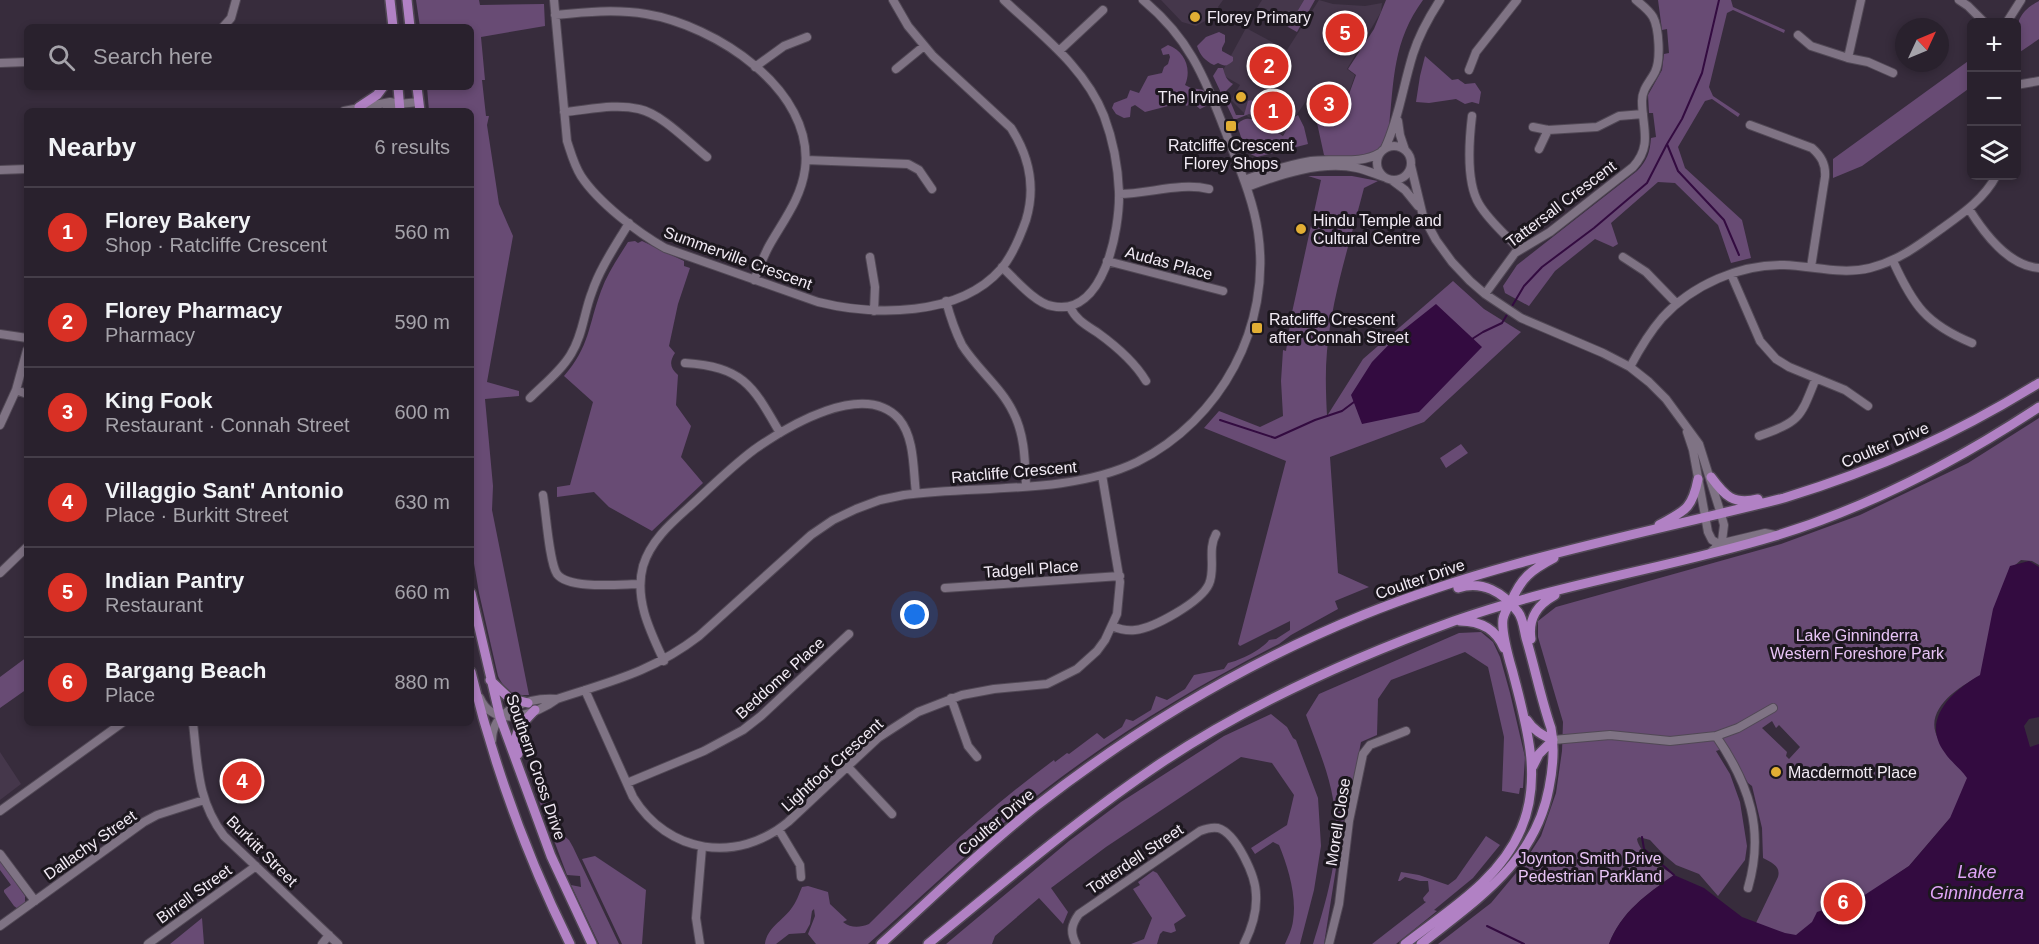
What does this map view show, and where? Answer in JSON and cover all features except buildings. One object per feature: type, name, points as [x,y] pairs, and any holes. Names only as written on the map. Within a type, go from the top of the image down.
[{"type":"main road","points":[[390,0],[392,24]]},
{"type":"main road","points":[[406,0],[410,24]]},
{"type":"main road","points":[[359,107],[377,95],[380,90]]},
{"type":"main road","points":[[398,90],[400,108]]},
{"type":"main road","points":[[417,90],[419,106]]},
{"type":"main road","name":"Coulter Drive","points":[[881,944],[981,853],[1034,808],[1090,766],[1149,726],[1266,659],[1325,631],[1404,599],[1504,567],[1784,498],[1856,474],[1924,446],[1986,415],[2039,383]]},
{"type":"main road","points":[[928,944],[1087,815],[1194,742],[1283,693],[1346,663],[1454,621],[1510,603],[1776,536],[1851,509],[1935,471],[2039,407]]},
{"type":"main road","points":[[1711,477],[1722,492],[1732,499],[1743,502],[1773,496],[1784,498]]},
{"type":"main road","points":[[1647,532],[1676,517],[1686,509],[1693,499],[1698,479]]},
{"type":"main road","points":[[1532,774],[1530,746],[1510,661],[1503,618],[1523,578],[1538,566],[1567,551]]},
{"type":"main road","points":[[1404,599],[1418,601],[1466,585],[1484,585],[1502,594],[1519,613],[1553,740],[1548,795],[1542,814],[1527,845],[1496,884],[1421,944]]},
{"type":"main road","points":[[1551,728],[1550,711],[1530,638],[1531,621],[1537,608],[1544,601],[1576,586]]},
{"type":"main road","name":"Southern Cross Drive","points":[[474,606],[500,717],[552,856],[592,944]]},
{"type":"main road","points":[[1454,621],[1481,624],[1489,628],[1497,635],[1510,661]]},
{"type":"main road","points":[[490,680],[509,698],[531,706],[518,727],[516,736],[516,747],[525,787]]},
{"type":"main road","name":"Southern Cross Drive","points":[[474,685],[491,748],[533,862],[570,944]]},
{"type":"main road","points":[[1524,716],[1530,726],[1553,740]]},
{"type":"main road","points":[[1405,944],[1482,883],[1501,864],[1516,841],[1526,816],[1534,762],[1553,740]]},
{"type":"street","points":[[226,24],[231,18],[236,0]]},
{"type":"street","name":"Summerville Crescent","points":[[554,0],[567,141],[579,174],[589,188],[629,223],[665,248],[818,302],[874,311],[910,309],[946,301],[975,289],[1002,267],[1018,241],[1028,213],[1030,185],[1027,158],[1020,142],[1006,121],[954,76],[924,46],[908,26],[893,0]]},
{"type":"street","points":[[1002,267],[1039,301],[1053,307],[1070,307],[1079,304],[1090,295],[1107,261],[1116,227],[1119,194],[1115,153],[1104,116],[1090,88],[1067,58],[1004,0]]},
{"type":"street","name":"Ratcliffe Crescent","points":[[500,717],[511,717],[531,706],[550,704],[557,699],[630,676],[664,661],[699,636],[811,535],[833,520],[856,509],[880,500],[916,493],[1066,483],[1102,475],[1154,452],[1186,429],[1213,400],[1241,355],[1252,327],[1260,277],[1259,234],[1255,213],[1245,184],[1206,82],[1186,45],[1169,24],[1143,0]]},
{"type":"street","points":[[1384,177],[1377,166],[1397,119],[1413,53],[1440,0]]},
{"type":"street","points":[[1469,70],[1476,52],[1517,0]]},
{"type":"street","name":"Tattersall Crescent","points":[[1485,294],[1504,265],[1519,249],[1550,232],[1640,160],[1645,147],[1643,92],[1657,68],[1659,58],[1656,25],[1647,3],[1636,0]]},
{"type":"street","points":[[1848,58],[1861,0]]},
{"type":"street","points":[[1959,0],[1980,18]]},
{"type":"street","points":[[2010,18],[2021,0]]},
{"type":"street","points":[[1059,51],[1103,10]]},
{"type":"street","points":[[555,15],[620,11],[670,19],[705,32],[727,44],[755,67],[782,94],[796,116],[804,142],[806,160],[803,182],[798,197],[770,245],[754,280]]},
{"type":"street","points":[[1798,35],[1812,46],[1868,62],[1893,73]]},
{"type":"street","points":[[755,67],[784,46],[807,37]]},
{"type":"street","points":[[896,69],[924,46]]},
{"type":"street","points":[[0,63],[24,62]]},
{"type":"street","points":[[2021,84],[2039,81]]},
{"type":"street","points":[[355,108],[390,102],[400,108],[419,106]]},
{"type":"street","points":[[564,112],[621,107],[640,109],[661,120],[707,158]]},
{"type":"street","points":[[1533,127],[1548,130],[1597,127],[1619,116],[1643,114]]},
{"type":"street","points":[[1472,116],[1469,141],[1472,182],[1477,200],[1519,249]]},
{"type":"street","points":[[1397,119],[1405,150]]},
{"type":"street","points":[[1750,125],[1812,148],[1824,162],[1825,177],[1811,267]]},
{"type":"street","points":[[1539,149],[1548,130]]},
{"type":"street","points":[[1245,184],[1276,169],[1309,161],[1366,160],[1382,151],[1399,146],[1410,155],[1420,210]]},
{"type":"street","points":[[806,160],[908,164],[920,170],[932,189]]},
{"type":"street","points":[[1393,181],[1408,175],[1411,166]]},
{"type":"street","points":[[1245,184],[1321,167],[1356,168],[1393,181],[1405,190],[1420,210],[1436,240],[1452,262],[1485,294],[1521,318],[1630,367],[1649,382],[1666,399],[1699,444],[1711,477],[1724,535],[1719,544],[1708,554]]},
{"type":"street","points":[[0,170],[24,169]]},
{"type":"street","points":[[1630,367],[1650,333],[1677,304],[1703,286],[1731,274],[1762,266],[1783,265],[1851,271],[1868,269],[1893,261],[1969,209],[1993,180]]},
{"type":"street","points":[[1119,194],[1198,186],[1209,189]]},
{"type":"street","points":[[1969,209],[1985,232],[2002,250],[2023,263],[2039,268]]},
{"type":"street","points":[[530,398],[564,364],[572,352],[592,290],[629,223]]},
{"type":"street","points":[[870,257],[875,287],[874,311]]},
{"type":"street","points":[[1623,257],[1646,272],[1677,304]]},
{"type":"street","name":"Audas Place","points":[[1107,261],[1223,291]]},
{"type":"street","points":[[1893,261],[1908,294],[1917,307],[1951,334],[1972,343]]},
{"type":"street","points":[[1731,274],[1753,328],[1765,348],[1789,367],[1845,390],[1868,406]]},
{"type":"street","points":[[946,301],[955,330],[963,346],[1003,395],[1016,418],[1023,444],[1026,486]]},
{"type":"street","points":[[1070,307],[1079,320],[1130,360],[1146,381]]},
{"type":"street","points":[[0,334],[24,338]]},
{"type":"street","points":[[0,425],[16,390],[24,361]]},
{"type":"street","points":[[685,363],[710,365],[734,374],[747,384],[762,402],[780,433]]},
{"type":"street","points":[[1760,436],[1782,428],[1797,417],[1805,406],[1816,378]]},
{"type":"street","points":[[16,390],[24,393]]},
{"type":"street","points":[[664,661],[642,607],[640,584],[649,551],[666,528],[732,467],[780,433],[847,404],[867,403],[884,408],[899,419],[908,434],[916,493]]},
{"type":"street","points":[[1686,428],[1693,450],[1708,532],[1712,540],[1719,544],[1765,533],[1776,536]]},
{"type":"street","name":"Lightfoot Crescent","points":[[585,690],[638,805],[655,824],[677,838],[702,847],[741,846],[760,840],[779,830],[878,738],[918,712],[951,698],[994,689],[1047,684],[1077,669],[1097,651],[1112,626],[1119,601],[1120,576],[1102,475]]},
{"type":"street","points":[[543,495],[551,551],[557,574],[566,581],[590,585],[640,584]]},
{"type":"street","points":[[1112,626],[1133,631],[1147,628],[1200,596],[1211,578],[1211,548],[1216,534]]},
{"type":"street","points":[[0,573],[24,550]]},
{"type":"street","name":"Tadgell Place","points":[[945,588],[1120,576]]},
{"type":"street","name":"Beddome Place","points":[[627,783],[704,751],[743,730],[849,634]]},
{"type":"street","points":[[474,685],[483,705],[500,717],[494,726],[491,748]]},
{"type":"street","points":[[951,698],[968,746],[977,757]]},
{"type":"street","points":[[1553,740],[1610,735],[1670,741],[1716,736],[1738,728],[1773,708]]},
{"type":"street","points":[[0,811],[118,726]]},
{"type":"street","name":"Burkitt Street","points":[[193,726],[199,780],[204,800],[214,823],[224,836],[339,944]]},
{"type":"street","name":"Morell Close","points":[[1329,944],[1340,895],[1349,821],[1363,754],[1370,745],[1406,731]]},
{"type":"street","points":[[1716,736],[1737,771],[1753,816],[1754,859],[1748,888]]},
{"type":"street","points":[[848,766],[892,814]]},
{"type":"street","name":"Dallachy Street","points":[[0,926],[144,822],[204,800]]},
{"type":"street","name":"Totterdell Street","points":[[1076,944],[1071,929],[1078,914],[1200,831],[1211,828],[1218,828],[1228,834],[1251,870],[1256,893],[1256,909],[1244,944]]},
{"type":"street","points":[[779,830],[800,865],[801,877]]},
{"type":"street","points":[[700,944],[696,918],[702,847]]},
{"type":"street","points":[[0,854],[35,901]]},
{"type":"street","name":"Birrell Street","points":[[148,944],[256,866]]},
{"type":"street","points":[[322,944],[329,935]]},
{"type":"shaded area","name":"Florey Primary","points":[[1161,0],[1223,0],[1218,7],[1221,12],[1196,26],[1182,22]]},
{"type":"shaded area","points":[[1262,0],[1304,0],[1288,27],[1257,8]]},
{"type":"shaded area","points":[[1319,0],[1333,4],[1365,6],[1382,3],[1381,12],[1347,69],[1355,75],[1338,123],[1306,101],[1283,135],[1248,117],[1231,100],[1240,85],[1221,74],[1246,28],[1287,50]]},
{"type":"shaded area","points":[[0,752],[21,784],[0,800]]},
{"type":"green space","points":[[416,0],[479,0],[480,5],[544,4],[545,26],[481,37],[485,80],[482,80],[486,116],[489,116],[487,125],[499,204],[513,236],[487,382],[519,391],[519,396],[485,399],[493,486],[492,510],[529,695],[518,695],[510,691],[498,676],[474,564],[474,108],[429,108],[427,90],[474,90],[474,24],[420,24]]},
{"type":"green space","points":[[1304,0],[1315,0],[1297,32],[1288,27]]},
{"type":"green space","points":[[1386,0],[1423,0],[1413,15],[1400,46],[1389,127],[1385,139],[1374,153],[1367,156],[1329,158],[1324,155],[1314,109],[1338,124],[1356,75],[1348,69],[1374,29]]},
{"type":"green space","points":[[1658,0],[1731,0],[1733,7],[1785,30],[1784,33],[1733,10],[1727,13],[1709,87],[1713,96],[1740,114],[1738,117],[1712,99],[1705,101],[1678,147],[1685,168],[1742,220],[1751,258],[1731,263],[1718,225],[1675,183],[1658,182],[1611,223],[1618,244],[1613,247],[1595,239],[1555,271],[1529,306],[1505,293],[1503,286],[1517,265],[1637,171],[1647,156],[1651,138],[1656,137],[1653,113],[1649,113],[1648,95],[1662,70],[1664,54],[1669,53],[1667,29],[1662,30]]},
{"type":"green space","points":[[2039,1],[2039,39],[2021,51],[2020,18]]},
{"type":"green space","points":[[1219,32],[1225,35],[1222,51],[1233,57],[1233,61],[1226,65],[1218,63],[1214,65],[1208,62],[1201,55],[1197,46],[1206,37]]},
{"type":"green space","points":[[1168,45],[1183,56],[1188,73],[1185,85],[1204,90],[1206,106],[1200,109],[1191,101],[1187,106],[1178,96],[1175,96],[1168,100],[1168,106],[1145,112],[1135,105],[1131,107],[1130,117],[1124,118],[1116,114],[1112,108],[1114,103],[1127,98],[1130,90],[1139,93],[1148,76],[1162,73],[1170,57],[1169,54],[1163,55],[1161,49]]},
{"type":"green space","points":[[1425,56],[1452,80],[1458,79],[1465,84],[1475,83],[1481,92],[1479,104],[1472,102],[1465,104],[1456,99],[1429,103],[1416,102]]},
{"type":"green space","points":[[1967,62],[1967,90],[1862,166],[1833,178],[1833,159]]},
{"type":"green space","points":[[1218,68],[1223,68],[1227,79],[1233,84],[1226,91],[1236,115],[1244,115],[1248,101],[1251,100],[1264,107],[1260,118],[1249,114],[1234,120],[1213,76]]},
{"type":"green space","points":[[1298,115],[1308,144],[1257,157],[1246,152],[1237,125],[1242,121],[1253,119],[1260,121],[1283,136],[1293,118]]},
{"type":"green space","points":[[1308,176],[1352,176],[1378,181],[1364,188],[1337,289],[1327,351],[1327,416],[1363,359],[1453,281],[1484,309],[1521,332],[1424,422],[1330,457],[1338,573],[1369,587],[1335,601],[1338,609],[1158,712],[1099,750],[998,828],[868,944],[816,944],[808,934],[815,916],[814,909],[805,933],[789,934],[776,944],[765,944],[772,929],[793,907],[802,887],[808,886],[828,892],[830,904],[847,920],[843,922],[846,924],[855,927],[869,924],[958,839],[1054,760],[1055,762],[1067,753],[1069,754],[1097,733],[1104,739],[1122,727],[1126,719],[1133,721],[1151,710],[1156,696],[1167,700],[1185,689],[1194,675],[1224,669],[1228,663],[1250,654],[1269,640],[1276,639],[1290,630],[1290,621],[1240,646],[1238,644],[1286,461],[1204,428],[1219,411],[1260,427],[1283,416],[1281,381],[1283,350],[1286,351],[1291,317],[1321,180]]},
{"type":"green space","points":[[642,241],[684,261],[684,266],[690,268],[678,304],[669,346],[675,353],[671,365],[678,375],[676,405],[691,426],[681,457],[703,483],[652,531],[609,507],[594,492],[557,497],[557,487],[570,485],[593,402],[564,376],[584,345],[601,291],[610,272],[628,242],[638,243]]},
{"type":"green space","name":"Lake Ginninderra Western Foreshore Park","points":[[2039,418],[2039,565],[2032,561],[2021,560],[2014,566],[1982,675],[1963,686],[1945,701],[1935,719],[1935,729],[1939,740],[1974,766],[1952,815],[1954,816],[1909,866],[1863,898],[1794,938],[1756,923],[1779,873],[1775,865],[1763,858],[1762,828],[1752,786],[1748,783],[1728,747],[1716,751],[1730,774],[1740,802],[1747,846],[1745,860],[1718,896],[1699,874],[1676,865],[1650,840],[1639,837],[1637,839],[1646,855],[1674,875],[1628,913],[1620,922],[1609,944],[1438,944],[1491,903],[1522,866],[1541,836],[1556,793],[1562,751],[1563,722],[1538,637],[1538,621],[1556,607],[1781,544],[1860,515],[1968,463]],"holes":[[[1772,721],[1776,728],[1779,725],[1800,747],[1789,759],[1786,756],[1787,752],[1762,728]]]},
{"type":"green space","points":[[1461,444],[1468,453],[1446,468],[1440,458]]},
{"type":"green space","points":[[1481,632],[1493,642],[1500,657],[1510,693],[1525,757],[1523,788],[1520,788],[1519,794],[1502,791],[1504,737],[1488,667],[1465,652],[1391,680],[1378,699],[1377,735],[1361,742],[1349,804],[1348,793],[1324,944],[1313,944],[1332,872],[1336,817],[1328,778],[1306,715],[1319,694],[1459,633]]},
{"type":"green space","points":[[24,659],[24,691],[0,708],[0,677]]},
{"type":"green space","points":[[1271,714],[1287,727],[1296,740],[1318,798],[1321,846],[1314,890],[1300,944],[1285,944],[1292,924],[1294,902],[1288,872],[1279,845],[1273,842],[1255,854],[1251,848],[1287,825],[1294,795],[1272,763],[1241,757],[1106,847],[1051,888],[1068,912],[1063,924],[1039,898],[995,936],[992,944],[946,944],[1069,841],[1121,802],[1224,736]]},
{"type":"green space","points":[[542,796],[558,831],[569,840],[573,847],[619,944],[599,944],[571,885],[581,887],[580,876],[567,875],[538,798]]},
{"type":"green space","points":[[1486,836],[1500,845],[1473,878],[1396,944],[1372,944],[1426,902],[1423,898],[1429,891],[1428,881],[1405,877],[1398,881],[1401,872],[1419,875],[1448,885],[1456,879]]},
{"type":"green space","points":[[595,856],[646,890],[642,944],[622,944],[582,859]]},
{"type":"green space","points":[[0,860],[25,896],[25,902],[18,909],[4,892],[11,885],[0,870]]},
{"type":"green space","points":[[1153,871],[1157,873],[1186,916],[1174,924],[1176,931],[1171,933],[1163,931],[1157,944],[1131,944],[1144,939],[1152,918],[1133,889],[1140,885],[1138,882]]},
{"type":"green space","points":[[202,918],[204,944],[170,944]]},
{"type":"water","points":[[1436,304],[1482,347],[1419,412],[1362,424],[1351,395],[1372,362],[1402,331]]},
{"type":"water","name":"Lake Ginninderra","points":[[2029,561],[2039,567],[2039,717],[2029,719],[2024,726],[2030,747],[2039,744],[2039,944],[1609,944],[1620,922],[1628,913],[1674,875],[1704,888],[1742,917],[1796,935],[1812,922],[1817,912],[1860,898],[1909,866],[1950,818],[1967,778],[1947,756],[1938,741],[1936,729],[1938,718],[1950,698],[1980,675],[1993,609],[2010,566]]},
{"type":"waterway","points":[[1719,0],[1702,73],[1682,119],[1667,144],[1678,171],[1724,220],[1739,255]]},
{"type":"waterway","points":[[1472,339],[1502,323],[1524,286],[1542,267],[1594,228],[1647,183],[1667,144]]},
{"type":"waterway","points":[[1220,420],[1275,438],[1342,411],[1354,402]]},
{"type":"waterway","points":[[1642,837],[1644,849],[1674,875]]},
{"type":"waterway","points":[[1487,926],[1524,944]]},
{"type":"place","name":"Florey Primary","points":[[1195,17]]},
{"type":"place","name":"Indian Pantry","points":[[1345,33]]},
{"type":"place","name":"Florey Pharmacy","points":[[1269,66]]},
{"type":"place","name":"The Irvine","points":[[1241,97]]},
{"type":"place","name":"King Fook","points":[[1329,104]]},
{"type":"place","name":"Florey Bakery","points":[[1273,111]]},
{"type":"place","name":"Ratcliffe Crescent Florey Shops","points":[[1231,126]]},
{"type":"place","name":"Hindu Temple and Cultural Centre","points":[[1301,229]]},
{"type":"place","name":"Ratcliffe Crescent after Connah Street","points":[[1257,328]]},
{"type":"place","name":"Macdermott Place","points":[[1776,772]]},
{"type":"place","name":"Villaggio Sant' Antonio","points":[[242,781]]},
{"type":"place","name":"Bargang Beach","points":[[1843,902]]},
{"type":"park label","name":"Joynton Smith Drive Pedestrian Parkland","points":[[1590,867]]}]
